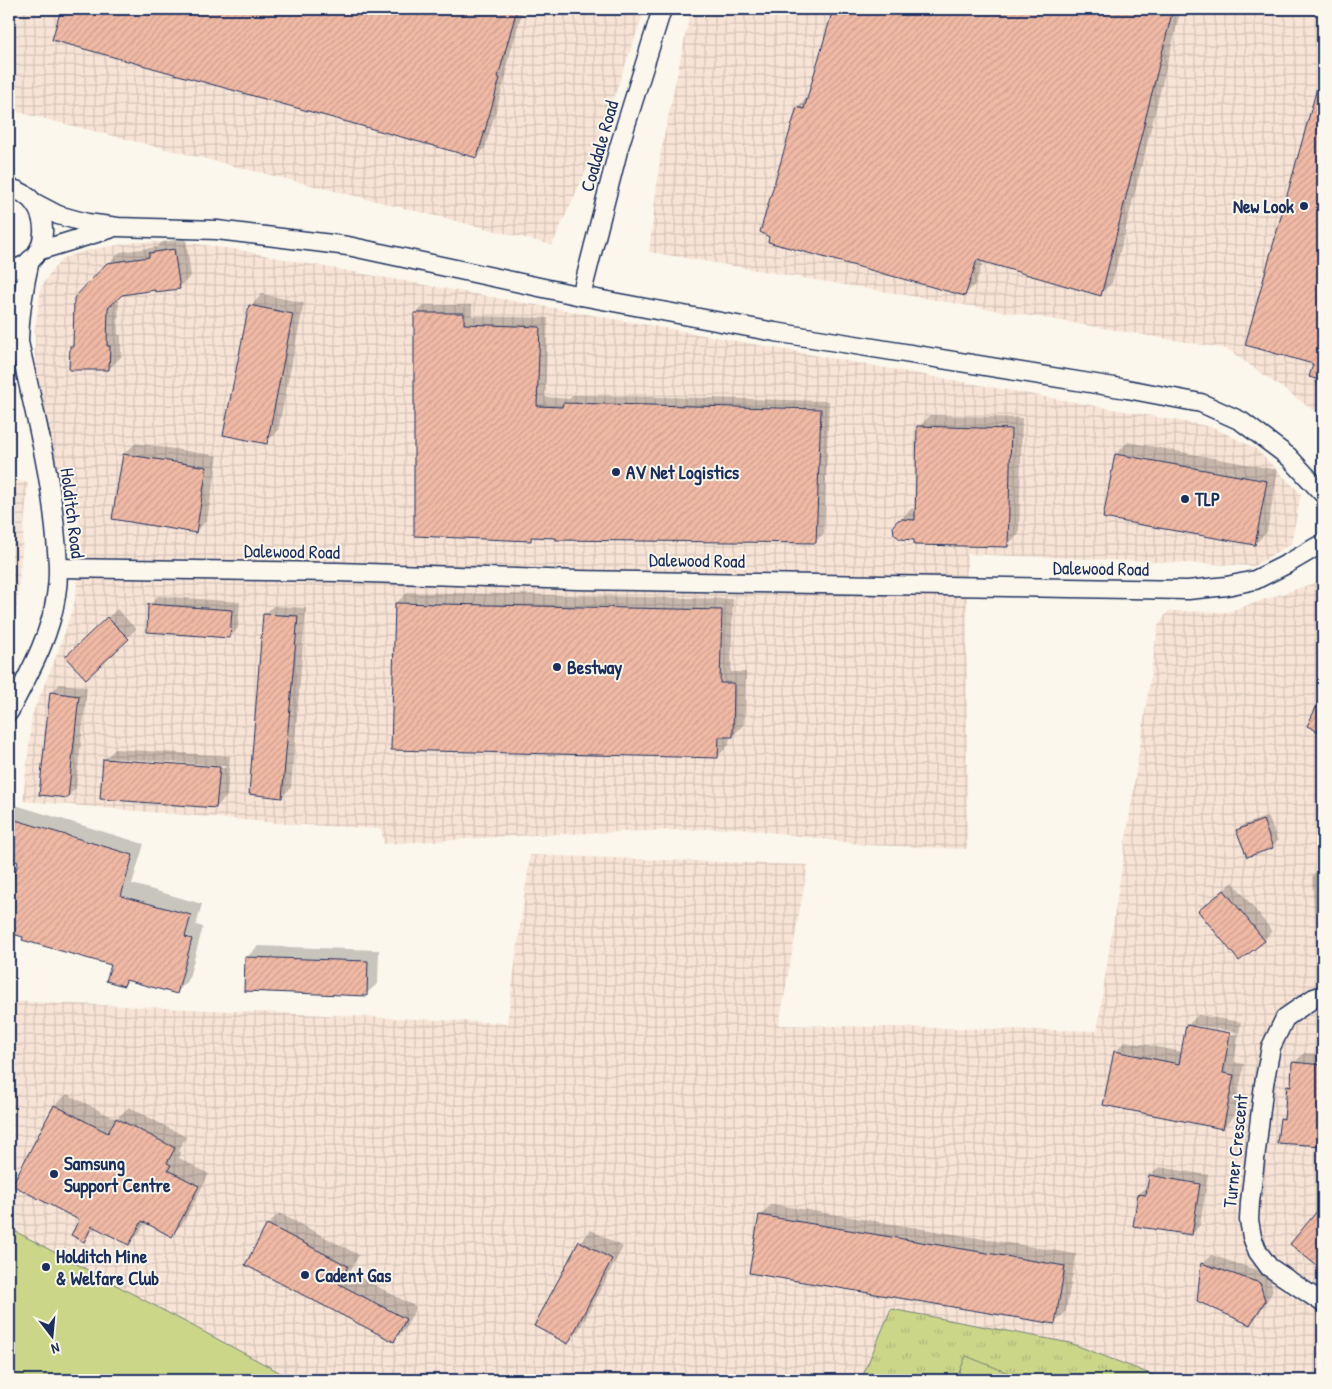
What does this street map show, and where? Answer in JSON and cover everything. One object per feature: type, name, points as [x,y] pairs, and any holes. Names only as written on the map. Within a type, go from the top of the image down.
[{"type":"street","name":"Coaldale Road","points":[[581,296],[619,147],[662,9]]},
{"type":"street","points":[[9,179],[31,199]]},
{"type":"street","points":[[9,188],[58,215],[87,223],[118,227],[217,230],[348,246],[581,296],[775,332],[1201,402],[1241,421],[1289,457],[1323,494]]},
{"type":"street","name":"Holditch Road","points":[[19,342],[20,311],[24,288],[34,255],[43,238],[44,225],[41,213],[31,199]]},
{"type":"street","points":[[9,270],[24,265],[34,255],[118,227]]},
{"type":"street","name":"Holditch Road","points":[[9,320],[19,342],[52,494],[59,568],[56,597],[50,624],[31,670],[9,712]]},
{"type":"street","name":"Dalewood Road","points":[[59,568],[338,572],[577,580],[1188,590],[1227,586],[1255,580],[1323,543]]},
{"type":"street","name":"Turner Crescent","points":[[1323,995],[1314,998],[1285,1018],[1271,1047],[1262,1102],[1249,1220],[1252,1237],[1258,1252],[1269,1267],[1323,1303]]},
{"type":"shaded area","points":[[9,9],[645,9],[595,151],[552,245],[9,110]]},
{"type":"shaded area","points":[[691,9],[1323,9],[1323,417],[1227,349],[649,252],[661,150]]},
{"type":"shaded area","points":[[137,242],[183,242],[240,250],[1213,427],[1256,449],[1301,494],[1291,544],[1254,566],[967,554],[967,849],[866,845],[740,828],[534,835],[384,844],[381,829],[287,824],[23,801],[32,715],[59,649],[75,601],[82,530],[57,470],[38,378],[35,355],[35,329],[41,288],[50,273],[63,258],[88,250]]},
{"type":"shaded area","points":[[9,479],[28,483],[16,615],[9,632]]},
{"type":"shaded area","points":[[1323,580],[1323,1380],[1166,1380],[1070,1343],[892,1309],[861,1380],[294,1380],[9,1228],[9,1001],[507,1023],[530,855],[808,865],[779,1025],[1097,1031],[1158,626],[1168,611],[1227,612]]},
{"type":"green space","name":"Holditch Mine & Welfare Club","points":[[9,1228],[294,1380],[9,1380]]},
{"type":"green space","points":[[891,1309],[1070,1343],[1166,1380],[861,1380]]},
{"type":"green space","points":[[966,1356],[1026,1380],[956,1380]]},
{"type":"building","points":[[61,9],[517,9],[477,158],[52,40]]},
{"type":"building","points":[[833,9],[1173,9],[1101,296],[977,260],[965,296],[768,242],[769,237],[760,232],[797,107],[804,109]]},
{"type":"building","name":"New Look","points":[[1319,81],[1323,82],[1323,381],[1309,377],[1313,364],[1245,345]]},
{"type":"building","points":[[174,249],[180,289],[155,292],[155,290],[122,295],[108,308],[107,346],[110,346],[109,370],[69,370],[70,346],[73,346],[74,298],[107,263],[149,257],[149,253]]},
{"type":"building","points":[[249,305],[293,314],[267,444],[223,435]]},
{"type":"building","name":"AV Net Logistics","points":[[414,313],[464,313],[464,324],[540,327],[537,406],[562,407],[563,403],[821,409],[816,543],[556,540],[556,538],[531,537],[531,541],[414,536]]},
{"type":"building","points":[[917,426],[1011,429],[1008,547],[914,545],[914,540],[900,539],[894,534],[893,526],[898,520],[915,520]]},
{"type":"building","points":[[123,454],[207,467],[196,533],[112,519]]},
{"type":"building","name":"TLP","points":[[1115,454],[1267,481],[1255,545],[1103,518]]},
{"type":"building","name":"Bestway","points":[[395,603],[722,610],[720,683],[734,683],[733,737],[719,737],[718,758],[391,750]]},
{"type":"building","points":[[148,604],[232,610],[230,638],[147,632]]},
{"type":"building","points":[[263,614],[298,616],[282,798],[249,794]]},
{"type":"building","points":[[107,617],[129,639],[86,679],[65,657]]},
{"type":"building","points":[[50,692],[79,696],[68,798],[39,795]]},
{"type":"building","points":[[1323,693],[1323,734],[1307,726]]},
{"type":"building","points":[[103,759],[220,767],[216,808],[100,799]]},
{"type":"building","points":[[9,818],[133,855],[121,896],[191,915],[185,937],[192,939],[177,994],[126,980],[124,986],[106,981],[111,965],[22,940],[23,937],[9,933],[9,896],[18,862],[9,859]]},
{"type":"building","points":[[1263,820],[1273,848],[1247,857],[1236,830]]},
{"type":"building","points":[[1224,890],[1265,941],[1239,961],[1198,911]]},
{"type":"building","points":[[245,957],[368,961],[367,996],[244,991]]},
{"type":"building","points":[[1186,1025],[1230,1033],[1223,1073],[1234,1075],[1223,1129],[1103,1105],[1114,1051],[1179,1064]]},
{"type":"building","points":[[1292,1062],[1323,1065],[1323,1146],[1277,1143],[1280,1118],[1284,1119],[1287,1085],[1291,1086]]},
{"type":"building","points":[[54,1105],[108,1133],[116,1118],[175,1148],[167,1163],[171,1165],[168,1170],[199,1186],[172,1237],[142,1221],[129,1245],[92,1226],[84,1242],[71,1235],[79,1220],[12,1185]]},
{"type":"building","points":[[1149,1175],[1200,1184],[1192,1235],[1133,1226],[1138,1194],[1146,1195]]},
{"type":"building","points":[[1323,1204],[1323,1271],[1290,1244]]},
{"type":"building","points":[[759,1215],[1065,1266],[1055,1324],[749,1273]]},
{"type":"building","name":"Cadent Gas","points":[[267,1224],[348,1266],[339,1284],[406,1319],[394,1342],[245,1265]]},
{"type":"building","points":[[579,1241],[612,1259],[568,1344],[534,1326]]},
{"type":"building","points":[[1201,1263],[1260,1283],[1265,1301],[1250,1325],[1197,1301]]},
{"type":"place","name":"New Look","points":[[1304,206]]},
{"type":"place","name":"AV Net Logistics","points":[[616,472]]},
{"type":"place","name":"TLP","points":[[1185,499]]},
{"type":"place","name":"Bestway","points":[[557,667]]},
{"type":"place","name":"Samsung Support Centre","points":[[54,1174]]},
{"type":"place","name":"Holditch Mine & Welfare Club","points":[[46,1267]]},
{"type":"place","name":"Cadent Gas","points":[[305,1275]]}]
